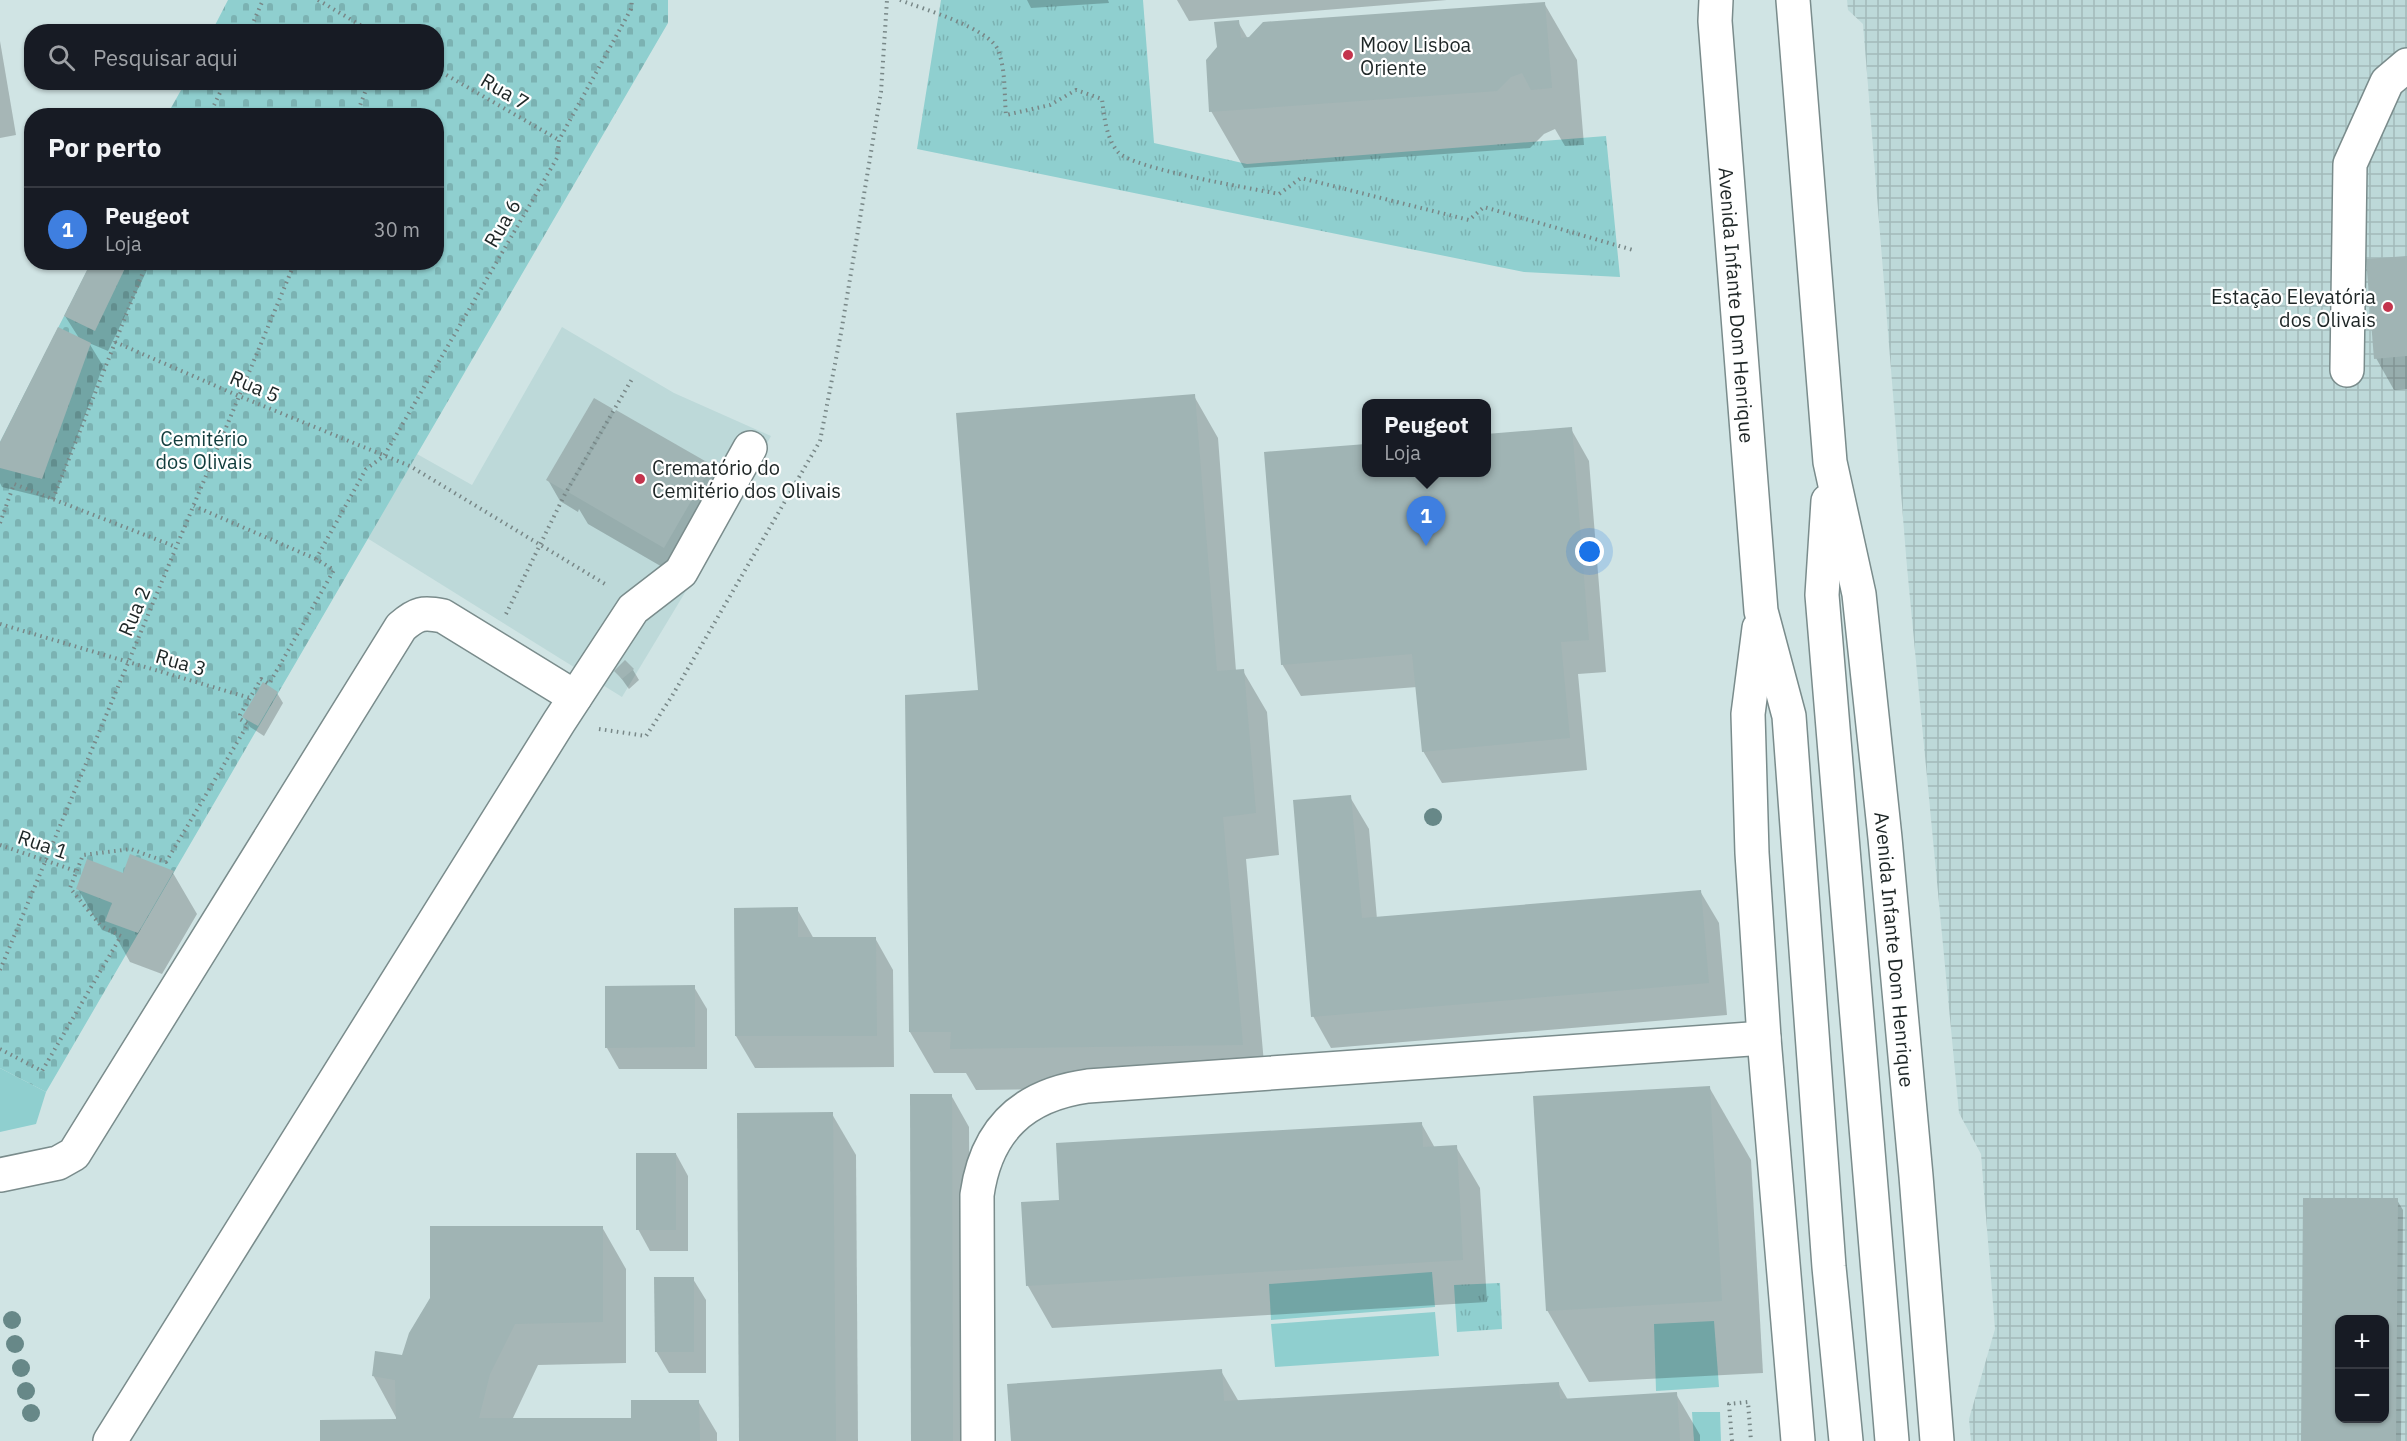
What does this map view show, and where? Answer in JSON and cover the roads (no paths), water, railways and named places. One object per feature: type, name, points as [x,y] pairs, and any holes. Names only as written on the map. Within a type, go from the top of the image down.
[{"type":"main road","name":"Avenida Infante Dom Henrique","points":[[1716,0],[1761,611],[1789,716],[1829,1267],[1846,1441]]},
{"type":"main road","name":"Avenida Infante Dom Henrique","points":[[1793,0],[1830,462],[1859,594],[1917,1176],[1937,1441]]},
{"type":"main road","points":[[2347,370],[2350,164],[2387,82],[2407,65]]},
{"type":"main road","points":[[110,1441],[567,710],[633,609],[681,572],[750,448]]},
{"type":"main road","name":"Avenida Infante Dom Henrique","points":[[1830,462],[1822,595],[1892,1441]]},
{"type":"main road","name":"Avenida Infante Dom Henrique","points":[[1761,611],[1748,714],[1752,853],[1764,1038],[1798,1441]]},
{"type":"main road","points":[[0,1175],[58,1163],[74,1154],[401,627],[413,617],[427,613],[443,616],[496,649],[567,710]]},
{"type":"main road","points":[[978,1441],[977,1195],[980,1175],[987,1154],[997,1136],[1026,1107],[1045,1096],[1066,1089],[1088,1086],[1764,1038]]},
{"type":"place","name":"Moov Lisboa Oriente","points":[[1348,55]]},
{"type":"place","name":"Estação Elevatória dos Olivais","points":[[2388,307]]},
{"type":"place","name":"Crematório do Cemitério dos Olivais","points":[[640,479]]},
{"type":"place","name":"Peugeot","points":[[1426,546]]},
{"type":"park label","name":"Cemitério dos Olivais","points":[[204,450]]}]
